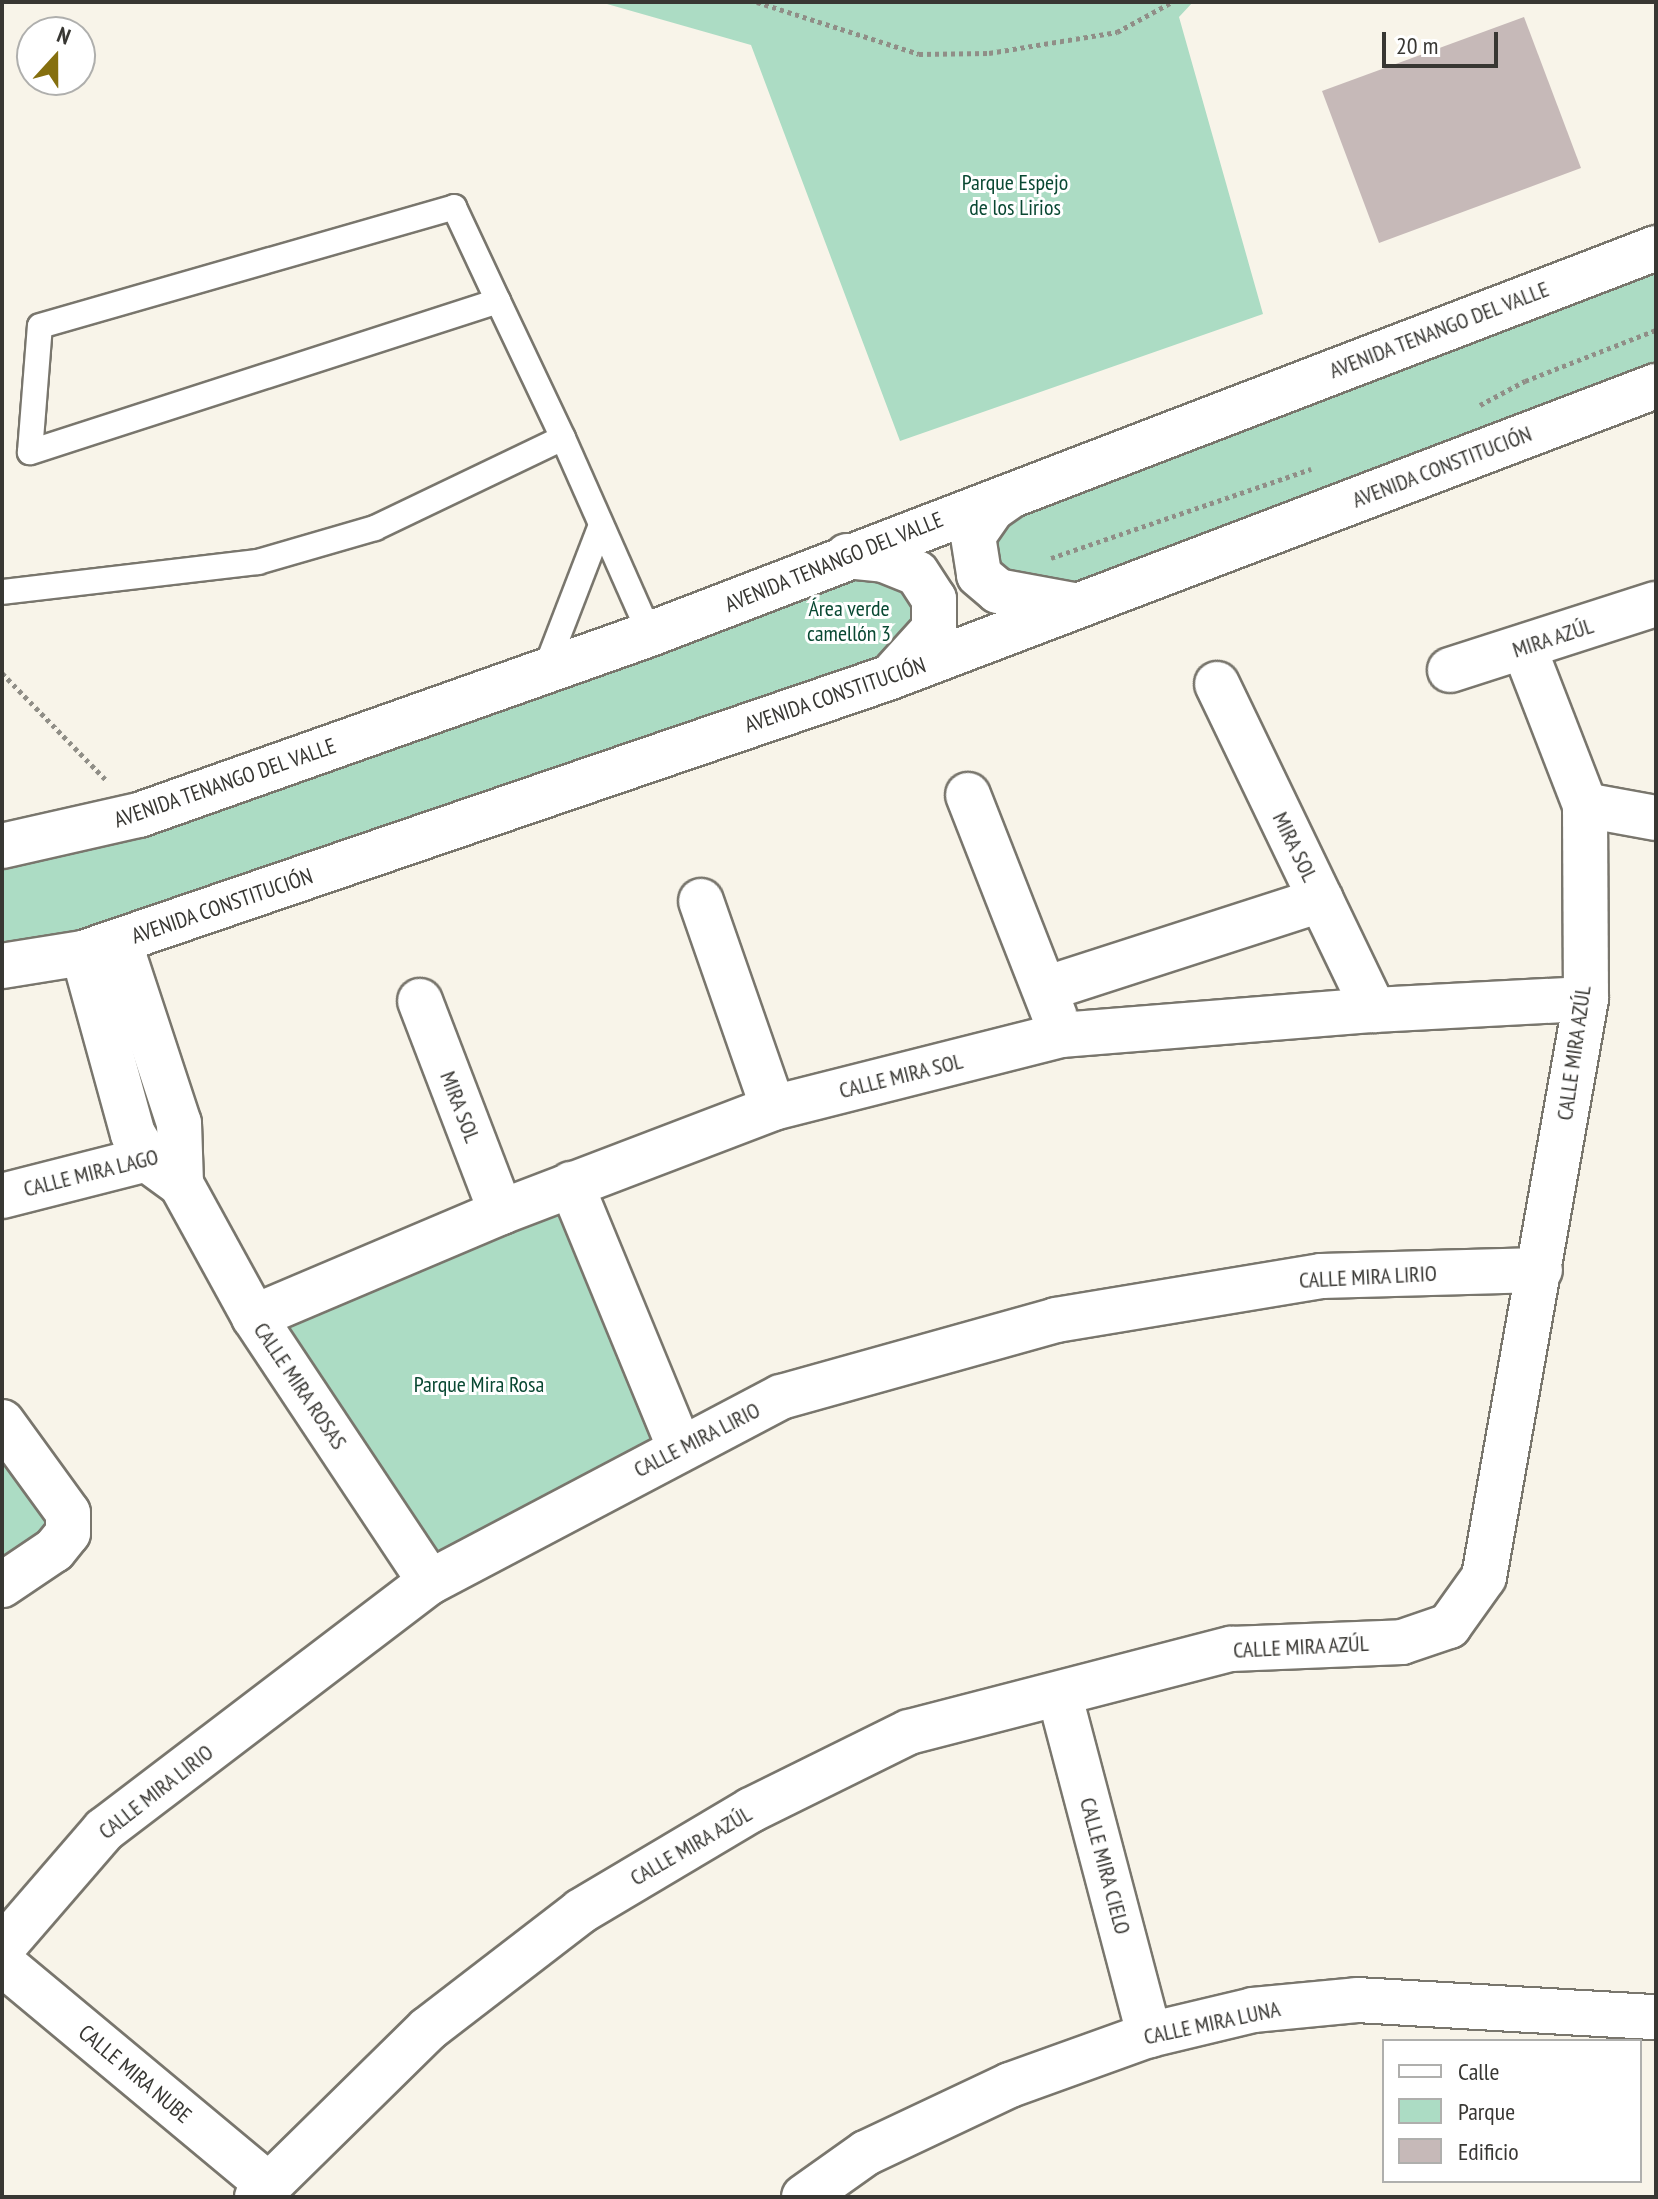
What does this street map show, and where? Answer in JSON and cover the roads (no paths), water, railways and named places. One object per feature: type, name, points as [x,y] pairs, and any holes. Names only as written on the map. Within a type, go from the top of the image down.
[{"type":"street","name":"AVENIDA TENANGO DEL VALLE","points":[[2,846],[139,815],[650,634],[1024,487],[1656,248]]},
{"type":"street","name":"AVENIDA CONSTITUCIÓN","points":[[2,966],[101,947],[888,678],[1656,386]]},
{"type":"street","points":[[1024,487],[992,509],[973,536],[979,575],[998,591],[1074,605]]},
{"type":"street","points":[[847,556],[884,560],[917,573],[934,599],[934,629],[913,657],[888,678]]},
{"type":"street","name":"MIRA AZÚL","points":[[1450,670],[1656,604]]},
{"type":"street","name":"CALLE MIRA AZÚL","points":[[262,2191],[428,2029],[581,1911],[751,1810],[909,1732],[1060,1697],[1231,1649],[1402,1642],[1449,1626],[1484,1577],[1586,999],[1585,805],[1524,648]]},
{"type":"street","name":"MIRA SOL","points":[[1217,684],[1374,1010]]},
{"type":"street","points":[[968,795],[1061,1035]]},
{"type":"street","points":[[1585,805],[1656,818]]},
{"type":"street","points":[[1045,989],[1321,900]]},
{"type":"street","points":[[701,901],[773,1108]]},
{"type":"street","name":"CALLE MIRA ROSAS","points":[[101,947],[133,1134],[170,1165],[254,1317],[430,1582]]},
{"type":"street","name":"CALLE MIRA SOL","points":[[254,1317],[501,1212],[773,1108],[1061,1035],[1374,1010],[1586,999]]},
{"type":"street","name":"MIRA SOL","points":[[420,1001],[501,1212]]},
{"type":"street","name":"CALLE MIRA LAGO","points":[[2,1196],[170,1165]]},
{"type":"street","points":[[571,1184],[680,1448]]},
{"type":"street","name":"CALLE MIRA LIRIO","points":[[2,1948],[104,1830],[430,1582],[781,1397],[1056,1320],[1321,1276],[1540,1270]]},
{"type":"street","points":[[2,1422],[68,1513],[68,1533],[54,1550],[2,1585]]},
{"type":"street","name":"CALLE MIRA CIELO","points":[[1060,1697],[1149,2035]]},
{"type":"street","name":"CALLE MIRA NUBE","points":[[2,1963],[262,2191]]},
{"type":"street","name":"CALLE MIRA LUNA","points":[[804,2197],[866,2153],[1010,2085],[1149,2035],[1253,2010],[1357,2000],[1656,2017]]},
{"type":"lane","points":[[498,301],[30,452],[40,326],[454,207],[563,438],[650,634]]},
{"type":"lane","points":[[2,592],[258,562],[375,528],[563,438]]},
{"type":"lane","points":[[545,670],[601,525]]},
{"type":"park label","name":"Parque Espejo de los Lirios","points":[[1015,194]]},
{"type":"park label","name":"Área verde camellón 3","points":[[849,620]]},
{"type":"park label","name":"Parque Mira Rosa","points":[[479,1385]]}]
